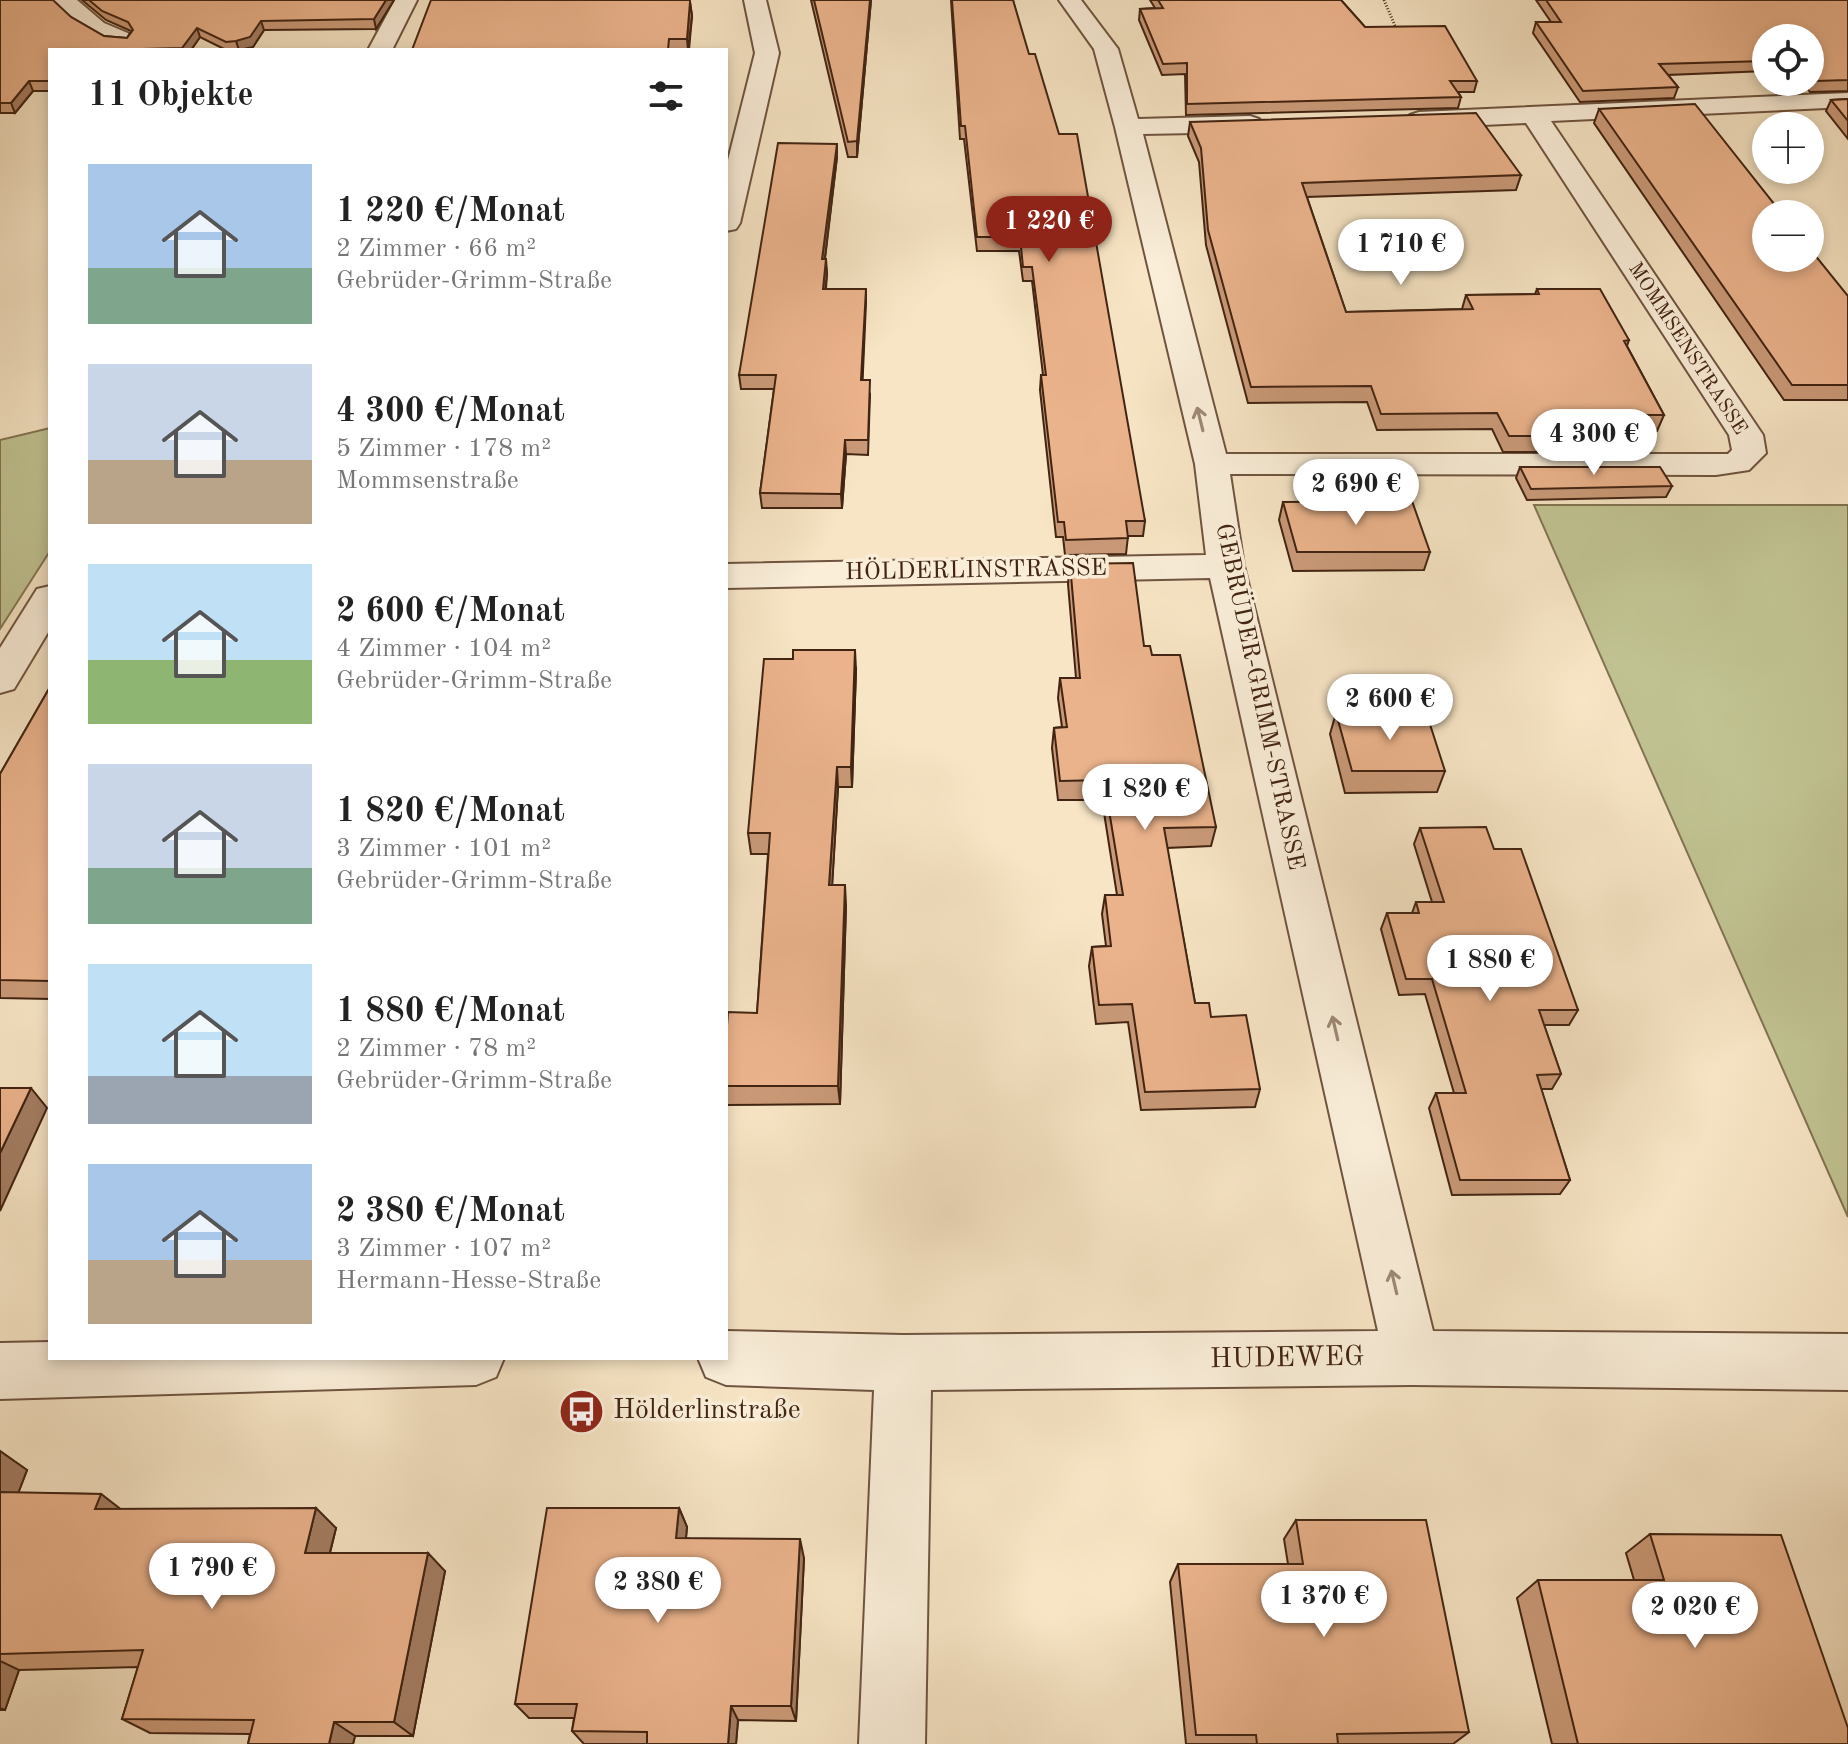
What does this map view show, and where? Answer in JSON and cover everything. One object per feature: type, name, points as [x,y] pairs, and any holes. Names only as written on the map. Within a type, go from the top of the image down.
[{"type":"street","points":[[64,0],[96,28],[122,39]]},
{"type":"street","points":[[381,48],[406,0]]},
{"type":"street","points":[[728,215],[767,53],[755,0]]},
{"type":"street","name":"GEBRÜDER-GRIMM-STRASSE","points":[[1070,0],[1106,49],[1128,127],[1212,464],[1226,566],[1412,1358]]},
{"type":"street","points":[[1398,120],[1848,100]]},
{"type":"street","name":"MOMMSENSTRASSE","points":[[1212,464],[1716,465],[1737,463],[1749,453],[1746,435],[1534,115]]},
{"type":"street","points":[[1128,127],[1271,124]]},
{"type":"street","name":"HÖLDERLINSTRASSE","points":[[728,576],[1226,566]]},
{"type":"street","points":[[0,680],[48,601]]},
{"type":"street","name":"HUDEWEG","points":[[728,1358],[903,1363],[1412,1358],[1848,1362]]},
{"type":"street","points":[[0,1371],[403,1360]]},
{"type":"street","points":[[892,1744],[903,1363]]},
{"type":"path","points":[[1384,0],[1430,120]]},
{"type":"green space","points":[[48,428],[48,554],[0,629],[0,440]]},
{"type":"green space","points":[[1534,505],[1848,505],[1848,1217]]},
{"type":"building","points":[[0,0],[53,0],[71,17],[104,36],[127,38],[133,30],[128,22],[102,11],[89,0],[386,0],[374,19],[261,21],[250,37],[236,41],[226,42],[197,28],[182,48],[48,48],[48,81],[29,81],[11,103],[0,103]]},
{"type":"building","points":[[431,0],[690,0],[687,39],[669,39],[668,48],[413,48]]},
{"type":"building","points":[[814,0],[870,0],[857,141],[848,142]]},
{"type":"building","points":[[952,0],[1013,0],[1029,54],[1035,54],[1059,134],[1077,134],[1145,521],[1126,521],[1128,538],[1066,540],[1064,522],[1058,522],[1041,375],[1046,375],[1032,267],[1023,267],[1020,237],[977,237],[965,126],[961,126]]},
{"type":"building","points":[[1158,0],[1341,0],[1365,27],[1445,26],[1477,81],[1450,81],[1461,97],[1187,104],[1187,63],[1163,64],[1140,9],[1163,8]]},
{"type":"building","points":[[1546,0],[1848,0],[1848,80],[1824,81],[1824,24],[1752,24],[1752,61],[1659,64],[1678,87],[1583,91],[1536,22],[1561,22]]},
{"type":"building","points":[[1848,99],[1848,121],[1831,100]]},
{"type":"building","points":[[1695,104],[1752,176],[1752,184],[1758,184],[1771,200],[1752,200],[1752,272],[1824,272],[1824,266],[1848,296],[1848,385],[1792,385],[1599,109]]},
{"type":"building","points":[[1476,113],[1521,175],[1302,183],[1346,312],[1473,309],[1466,295],[1539,294],[1537,289],[1600,289],[1629,340],[1624,341],[1664,415],[1635,415],[1647,436],[1509,436],[1497,413],[1381,414],[1371,386],[1251,387],[1208,230],[1201,148],[1190,122]]},
{"type":"building","points":[[778,143],[837,144],[822,259],[826,259],[823,289],[866,289],[861,380],[870,380],[868,440],[845,440],[841,494],[760,493],[776,375],[739,375]]},
{"type":"building","points":[[1520,467],[1660,467],[1672,486],[1531,489]]},
{"type":"building","points":[[1412,501],[1430,552],[1297,552],[1283,502]]},
{"type":"building","points":[[1133,563],[1144,646],[1150,646],[1152,655],[1180,655],[1216,827],[1164,828],[1195,1003],[1209,1003],[1211,1017],[1246,1015],[1260,1089],[1145,1092],[1132,1004],[1099,1005],[1092,947],[1111,946],[1105,895],[1123,895],[1104,780],[1060,781],[1054,728],[1067,727],[1060,678],[1080,678],[1070,564]]},
{"type":"building","points":[[793,650],[855,650],[851,767],[837,767],[829,885],[845,885],[838,1086],[728,1086],[728,1012],[757,1013],[770,833],[748,833],[764,659],[793,659]]},
{"type":"building","points":[[48,690],[48,981],[0,980],[0,774]]},
{"type":"building","points":[[1426,712],[1445,771],[1352,771],[1336,713]]},
{"type":"building","points":[[1486,827],[1494,849],[1521,849],[1578,1010],[1539,1010],[1561,1074],[1537,1075],[1570,1180],[1460,1180],[1436,1093],[1466,1093],[1432,979],[1406,979],[1387,913],[1419,913],[1416,902],[1444,902],[1420,828]]},
{"type":"building","points":[[0,1088],[31,1088],[0,1153]]},
{"type":"building","points":[[0,1492],[101,1494],[95,1509],[316,1508],[305,1553],[428,1553],[394,1722],[334,1722],[329,1744],[248,1744],[254,1720],[122,1719],[143,1650],[0,1654]]},
{"type":"building","points":[[547,1508],[679,1508],[676,1538],[800,1539],[791,1706],[731,1706],[728,1744],[647,1744],[647,1732],[572,1731],[577,1704],[515,1704]]},
{"type":"building","points":[[1296,1520],[1426,1520],[1469,1732],[1337,1734],[1338,1744],[1257,1744],[1256,1735],[1196,1735],[1178,1564],[1303,1564]]},
{"type":"building","points":[[1650,1534],[1781,1535],[1848,1728],[1848,1744],[1578,1744],[1538,1580],[1664,1580]]},
{"type":"place","name":"Hölderlinstraße","points":[[582,1411]]}]
